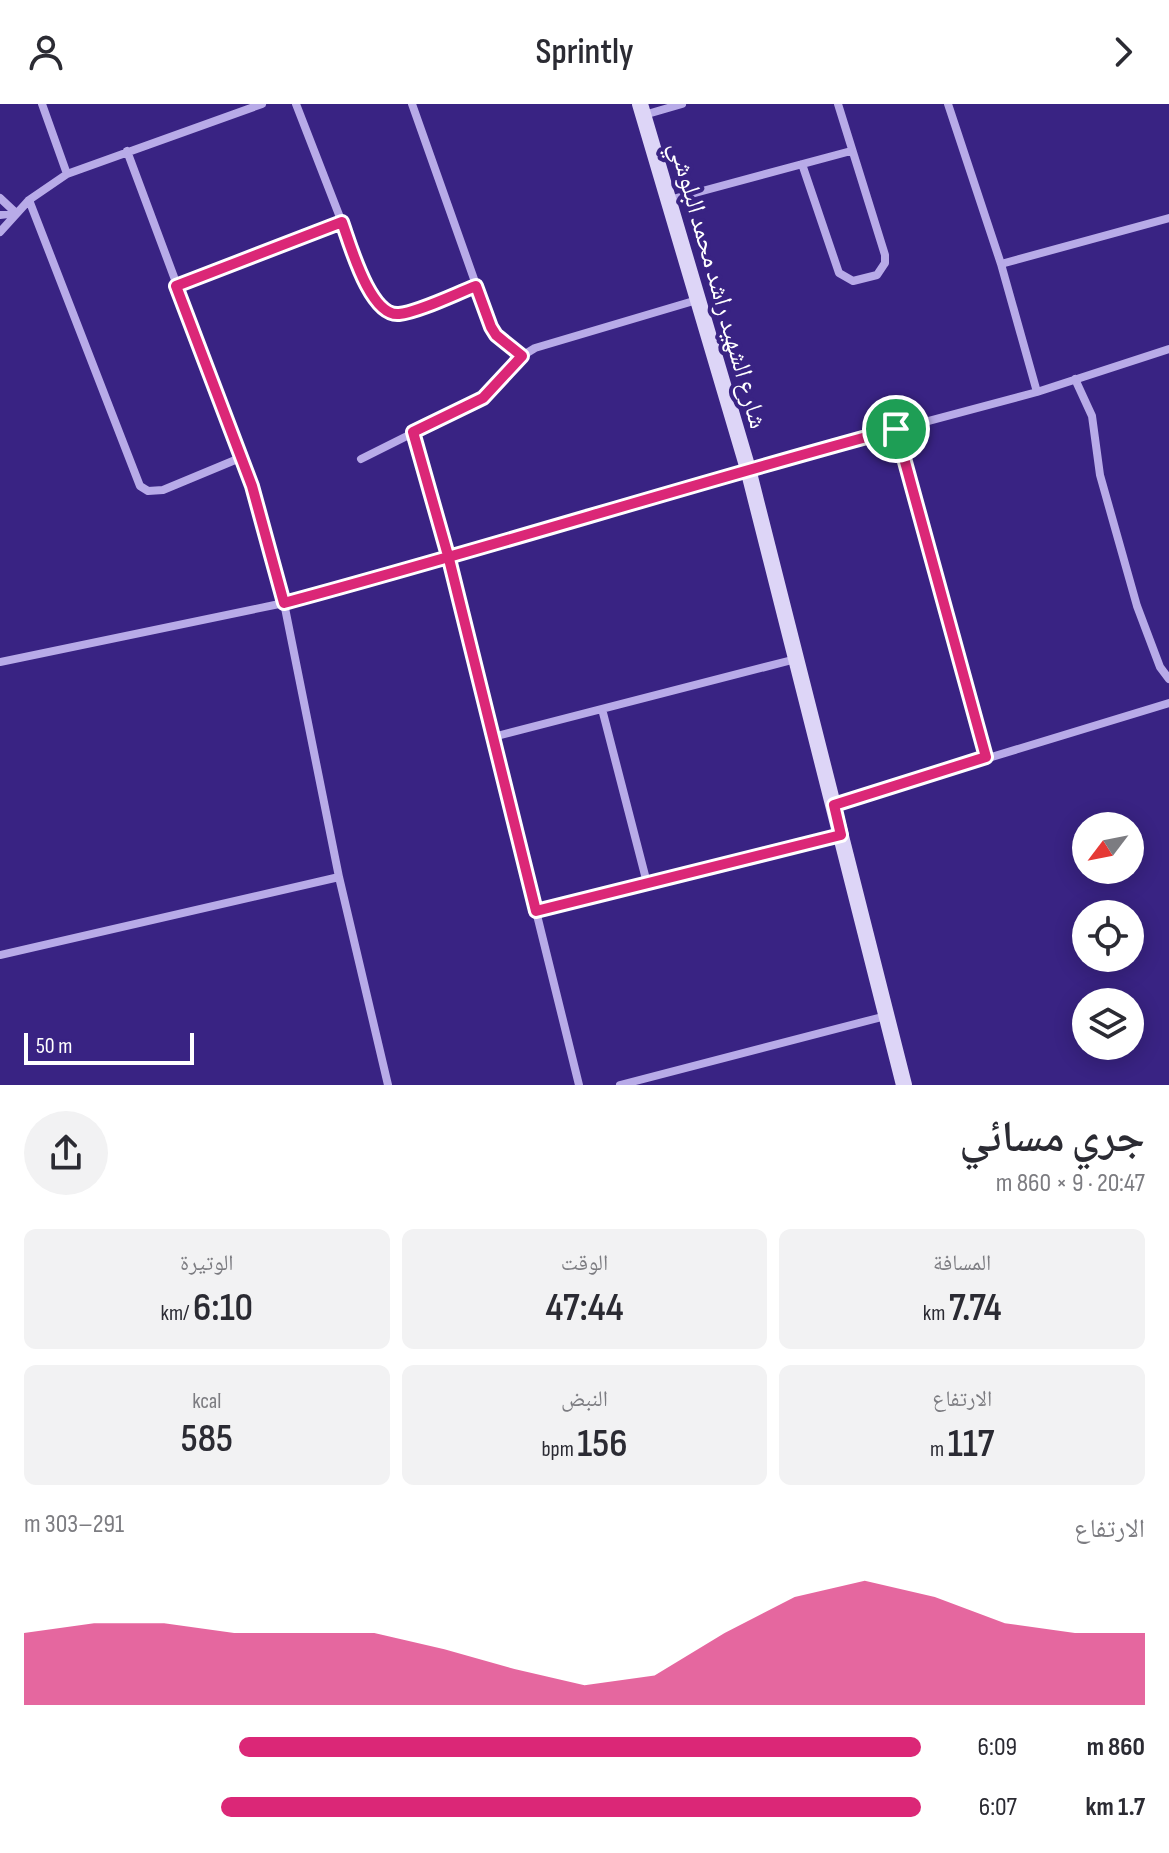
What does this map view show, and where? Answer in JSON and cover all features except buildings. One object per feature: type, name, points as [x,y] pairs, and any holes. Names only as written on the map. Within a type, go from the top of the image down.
[{"type":"street","points":[[42,104],[67,174]]},
{"type":"street","points":[[0,232],[29,200],[67,174],[262,104]]},
{"type":"street","points":[[296,104],[369,292],[384,309],[401,314],[476,286]]},
{"type":"street","points":[[412,104],[491,327],[496,335],[522,356]]},
{"type":"street","points":[[642,109],[682,104]]},
{"type":"street","points":[[802,164],[839,273],[853,281],[871,278],[881,270],[885,255],[838,104]]},
{"type":"street","points":[[948,104],[1001,264],[1037,392]]},
{"type":"street","name":"شارع الشهيد راشد محمد البلوشي","points":[[642,109],[748,469],[904,1085]]},
{"type":"street","points":[[127,151],[252,486],[284,603],[339,877],[388,1085]]},
{"type":"street","points":[[669,201],[851,151]]},
{"type":"street","points":[[0,198],[16,213]]},
{"type":"street","points":[[29,200],[140,486],[155,492],[163,490],[240,458]]},
{"type":"street","points":[[0,215],[16,213]]},
{"type":"street","points":[[1001,264],[1169,218]]},
{"type":"street","points":[[176,286],[342,222]]},
{"type":"street","points":[[361,459],[483,398],[522,356],[535,348],[697,300]]},
{"type":"street","points":[[0,662],[284,603],[449,559],[748,469],[1037,392],[1169,349]]},
{"type":"street","points":[[1075,379],[1092,416],[1100,475],[1137,606],[1160,667],[1169,679]]},
{"type":"street","points":[[896,429],[986,757]]},
{"type":"street","points":[[413,432],[449,559],[579,1085]]},
{"type":"street","points":[[493,737],[796,659]]},
{"type":"street","points":[[834,805],[1169,703]]},
{"type":"street","points":[[602,709],[647,883]]},
{"type":"street","points":[[536,911],[841,835]]},
{"type":"street","points":[[0,955],[339,877]]},
{"type":"street","points":[[620,1085],[886,1016]]},
{"type":"route","points":[[896,429],[748,469],[449,559],[284,603],[252,486],[176,286],[342,222],[369,292],[384,309],[401,314],[476,286],[496,335],[522,356],[483,398],[413,432],[449,559],[536,911],[841,835],[834,805],[986,757],[896,429]]}]
